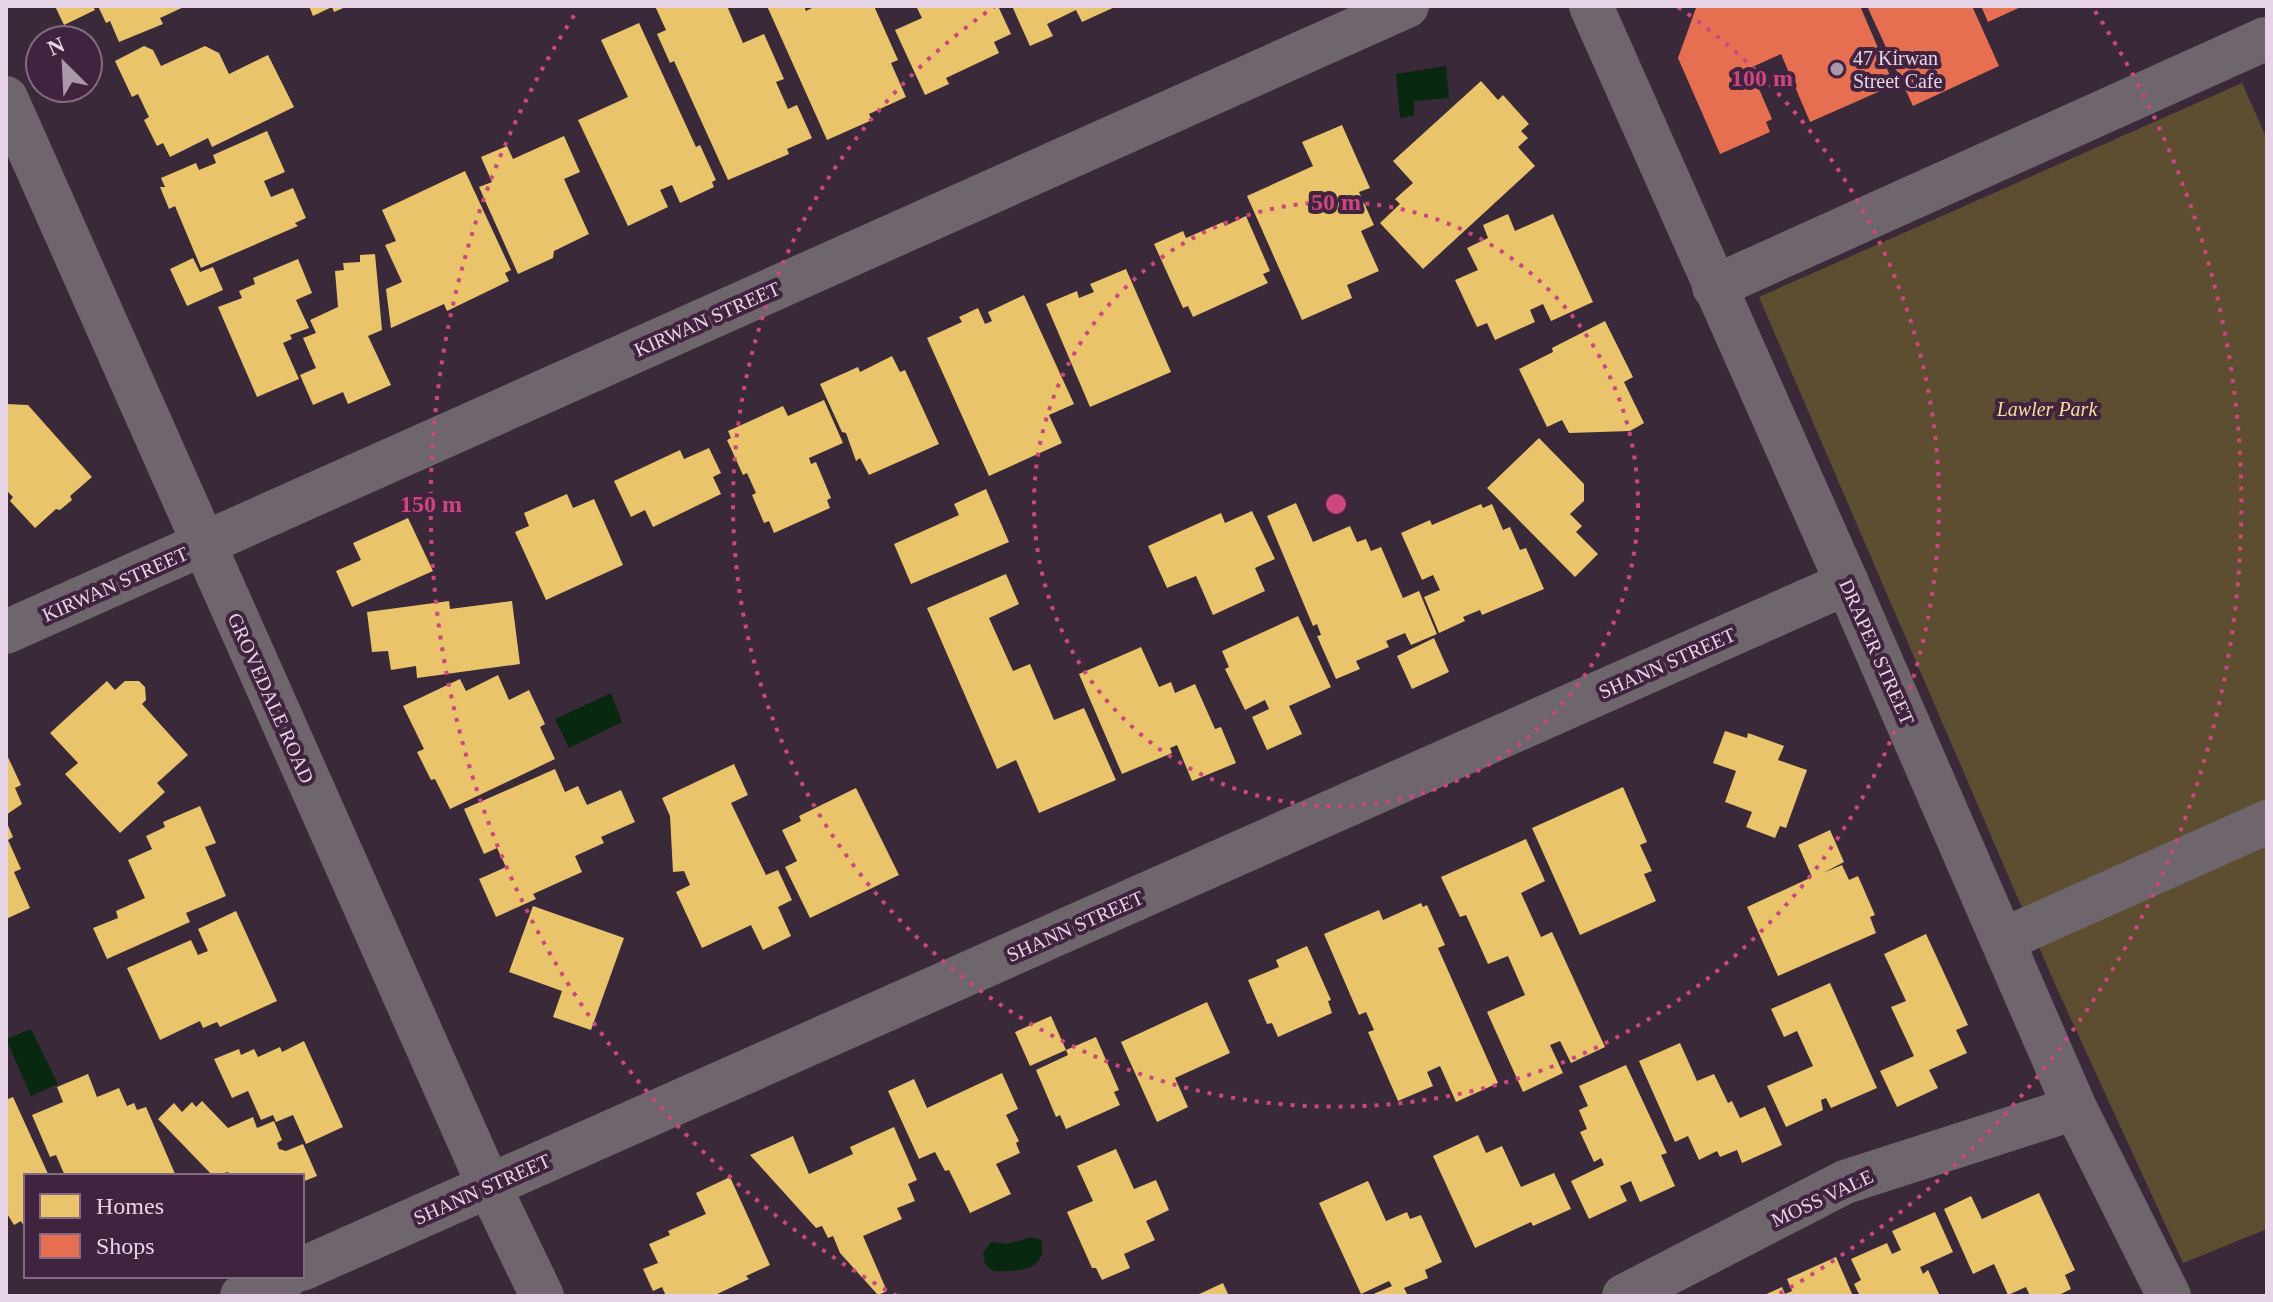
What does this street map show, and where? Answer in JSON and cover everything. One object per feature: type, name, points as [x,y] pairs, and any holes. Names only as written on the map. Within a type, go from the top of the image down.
[{"type":"street","name":"KIRWAN STREET","points":[[6,632],[1407,6]]},
{"type":"street","name":"DRAPER STREET","points":[[1591,6],[2075,1108],[2169,1296]]},
{"type":"street","points":[[1714,287],[2261,29]]},
{"type":"street","name":"GROVEDALE ROAD","points":[[6,98],[489,1186],[542,1296]]},
{"type":"street","name":"SHANN STREET","points":[[304,1268],[1847,583]]},
{"type":"street","points":[[2003,940],[2267,822]]},
{"type":"street","name":"MOSS VALE","points":[[1624,1296],[1845,1182],[2075,1108]]},
{"type":"street","points":[[242,1296],[282,1278]]},
{"type":"green space","name":"Lawler Park","points":[[2242,83],[2267,139],[2267,1229],[2183,1263],[2054,982],[1759,297]]},
{"type":"shaded area","points":[[1446,66],[1449,98],[1414,101],[1414,116],[1400,118],[1396,74]]},
{"type":"shaded area","points":[[611,693],[622,722],[569,748],[555,719]]},
{"type":"shaded area","points":[[31,1029],[58,1084],[31,1096],[6,1039]]},
{"type":"shaded area","points":[[1031,1237],[1041,1240],[1042,1250],[1036,1264],[1020,1270],[993,1271],[985,1264],[983,1253],[991,1242],[1007,1244]]},
{"type":"building: Homes","points":[[55,6],[93,6],[95,10],[64,24]]},
{"type":"building: Homes","points":[[98,6],[186,6],[160,18],[163,24],[119,42],[110,21],[106,23]]},
{"type":"building: Homes","points":[[309,6],[348,6],[334,12],[332,7],[313,16]]},
{"type":"building: Homes","points":[[655,6],[727,6],[743,43],[764,34],[784,79],[776,82],[788,109],[797,105],[812,138],[787,149],[789,154],[728,180],[674,61],[670,63],[657,34],[666,30]]},
{"type":"building: Homes","points":[[767,6],[804,6],[806,11],[816,6],[874,6],[898,60],[891,63],[906,97],[869,114],[872,120],[827,140]]},
{"type":"building: Homes","points":[[916,6],[998,6],[1011,34],[994,42],[999,53],[946,78],[949,84],[925,95],[895,30],[922,18]]},
{"type":"building: Homes","points":[[1012,6],[1117,6],[1082,22],[1076,10],[1047,24],[1053,36],[1030,46]]},
{"type":"building: Homes","points":[[639,23],[696,147],[700,145],[716,180],[712,182],[714,187],[680,203],[672,185],[660,190],[668,207],[628,226],[578,120],[628,97],[601,40]]},
{"type":"building: Homes","points":[[144,46],[153,50],[161,66],[205,46],[219,53],[229,74],[268,55],[294,107],[212,147],[208,138],[170,157],[163,143],[157,146],[144,120],[149,117],[138,94],[132,97],[115,61]]},
{"type":"building: Homes","points":[[1481,81],[1498,100],[1503,95],[1529,124],[1521,131],[1528,138],[1518,147],[1535,166],[1423,269],[1380,223],[1400,204],[1395,199],[1413,183],[1393,161]]},
{"type":"building: Homes","points":[[1342,125],[1370,188],[1359,192],[1374,225],[1361,231],[1379,271],[1347,285],[1352,298],[1302,320],[1247,196],[1313,166],[1302,142]]},
{"type":"building: Homes","points":[[267,131],[285,172],[264,181],[271,197],[293,188],[306,218],[295,223],[298,226],[201,268],[175,206],[169,209],[160,187],[165,187],[161,178],[196,163],[199,170],[216,163],[213,155]]},
{"type":"building: Homes","points":[[564,136],[580,172],[564,179],[589,234],[554,251],[553,258],[518,274],[479,187],[492,182],[481,157],[507,146],[513,159]]},
{"type":"building: Homes","points":[[465,171],[511,270],[505,273],[509,281],[447,311],[444,304],[391,328],[386,289],[402,282],[385,245],[396,241],[382,210]]},
{"type":"building: Homes","points":[[1508,214],[1515,231],[1553,214],[1593,302],[1551,321],[1543,304],[1530,310],[1535,322],[1495,340],[1487,323],[1477,327],[1455,280],[1478,270],[1467,248],[1488,238],[1483,225]]},
{"type":"building: Homes","points":[[1246,216],[1270,271],[1263,274],[1268,283],[1193,317],[1188,306],[1183,308],[1154,244],[1183,231],[1186,238]]},
{"type":"building: Homes","points":[[375,254],[382,330],[368,336],[391,385],[348,404],[343,392],[313,405],[300,375],[316,368],[303,338],[316,333],[310,320],[338,307],[335,271],[344,270],[343,263],[360,262],[360,255]]},
{"type":"building: Homes","points":[[193,258],[200,272],[213,267],[223,290],[187,306],[170,269]]},
{"type":"building: Homes","points":[[298,259],[312,293],[296,300],[309,328],[290,335],[292,339],[283,343],[299,379],[257,397],[218,307],[242,298],[239,291],[255,284],[253,278]]},
{"type":"building: Homes","points":[[1126,269],[1171,372],[1090,407],[1046,304],[1077,291],[1079,298],[1094,292],[1090,284]]},
{"type":"building: Homes","points":[[1024,295],[1074,404],[1049,415],[1062,443],[989,476],[927,338],[962,322],[959,317],[978,308],[985,324],[992,321],[988,312]]},
{"type":"building: Homes","points":[[1605,321],[1633,377],[1624,382],[1644,423],[1630,431],[1569,433],[1562,420],[1547,427],[1519,369]]},
{"type":"building: Homes","points":[[892,356],[900,372],[905,370],[939,444],[869,475],[860,458],[856,461],[846,433],[842,432],[820,384],[858,367],[860,372]]},
{"type":"building: Homes","points":[[824,400],[843,443],[809,458],[811,464],[816,462],[831,498],[827,500],[830,508],[774,533],[769,521],[764,523],[752,495],[756,493],[747,473],[743,475],[727,440],[731,438],[728,431],[783,406],[788,416]]},
{"type":"building: Homes","points":[[6,404],[28,405],[92,477],[70,496],[72,500],[60,510],[56,509],[35,528],[10,501],[13,497],[6,490]]},
{"type":"building: Homes","points":[[1539,438],[1584,484],[1584,501],[1570,514],[1582,526],[1576,532],[1598,554],[1575,577],[1487,488]]},
{"type":"building: Homes","points":[[709,448],[721,473],[713,477],[721,494],[653,527],[645,510],[631,517],[614,481],[680,450],[684,459]]},
{"type":"building: Homes","points":[[986,489],[1009,542],[911,584],[894,544],[959,515],[954,504]]},
{"type":"building: Homes","points":[[567,494],[573,508],[594,499],[623,565],[546,600],[515,532],[529,526],[524,513]]},
{"type":"building: Homes","points":[[1296,503],[1313,542],[1350,526],[1357,542],[1366,539],[1371,551],[1381,547],[1403,598],[1419,591],[1437,634],[1411,645],[1405,633],[1386,641],[1389,647],[1356,661],[1360,669],[1336,679],[1317,636],[1321,635],[1317,624],[1313,626],[1267,516]]},
{"type":"building: Homes","points":[[1481,504],[1483,508],[1492,504],[1503,530],[1510,527],[1520,550],[1526,548],[1544,589],[1482,615],[1480,610],[1463,617],[1465,621],[1439,633],[1424,597],[1440,590],[1433,575],[1422,580],[1401,533],[1430,520],[1432,525]]},
{"type":"building: Homes","points":[[1252,511],[1275,559],[1255,568],[1265,591],[1213,615],[1196,576],[1167,588],[1148,546],[1221,513],[1225,523]]},
{"type":"building: Homes","points":[[408,518],[433,571],[352,607],[336,571],[361,560],[353,543]]},
{"type":"building: Homes","points":[[1006,574],[1019,604],[989,618],[1013,671],[1030,664],[1054,720],[1084,708],[1116,780],[1039,813],[1016,760],[997,769],[927,608]]},
{"type":"building: Homes","points":[[449,601],[450,609],[512,601],[520,664],[417,678],[416,666],[391,670],[388,651],[372,652],[367,612]]},
{"type":"building: Homes","points":[[1298,616],[1331,687],[1289,706],[1302,734],[1267,750],[1252,717],[1269,709],[1265,700],[1245,710],[1225,669],[1229,667],[1222,651]]},
{"type":"building: Homes","points":[[1434,638],[1449,672],[1412,689],[1397,656]]},
{"type":"building: Homes","points":[[1141,647],[1159,687],[1171,682],[1175,693],[1195,684],[1215,729],[1221,727],[1236,763],[1192,781],[1177,745],[1170,748],[1172,753],[1122,774],[1079,674]]},
{"type":"building: Homes","points":[[498,675],[509,700],[529,690],[545,724],[540,727],[555,759],[450,809],[417,752],[424,749],[403,706],[460,679],[466,691]]},
{"type":"building: Homes","points":[[107,681],[115,690],[125,681],[139,681],[145,687],[146,700],[142,704],[188,755],[157,783],[165,792],[120,833],[65,774],[78,763],[50,733]]},
{"type":"building: Homes","points":[[1725,731],[1747,738],[1748,733],[1784,746],[1778,760],[1807,770],[1786,828],[1780,826],[1775,838],[1746,827],[1752,812],[1725,802],[1736,771],[1713,763]]},
{"type":"building: Homes","points":[[6,753],[21,785],[15,788],[22,804],[6,815]]},
{"type":"building: Homes","points":[[734,764],[748,795],[731,803],[766,875],[778,870],[792,900],[778,907],[791,936],[763,950],[751,925],[702,948],[676,892],[690,885],[684,871],[673,872],[670,816],[662,798]]},
{"type":"building: Homes","points":[[555,769],[565,792],[578,786],[587,805],[621,790],[635,822],[601,837],[604,843],[575,856],[582,872],[533,894],[536,899],[496,917],[479,879],[506,867],[497,848],[484,854],[464,809]]},
{"type":"building: Homes","points":[[1623,787],[1647,842],[1640,845],[1652,871],[1644,874],[1656,901],[1580,935],[1532,828]]},
{"type":"building: Homes","points":[[856,788],[899,875],[810,918],[785,867],[797,861],[782,830],[801,821],[799,816]]},
{"type":"building: Homes","points":[[200,806],[216,843],[205,847],[226,896],[186,913],[190,922],[107,959],[93,928],[118,918],[116,911],[145,898],[128,860],[152,849],[146,836],[165,827],[163,822]]},
{"type":"building: Homes","points":[[6,821],[13,837],[8,840],[21,869],[14,872],[30,908],[6,919]]},
{"type":"building: Homes","points":[[1830,830],[1844,862],[1823,873],[1842,865],[1849,880],[1858,876],[1875,915],[1870,917],[1876,933],[1778,976],[1747,907],[1812,877],[1798,845]]},
{"type":"building: Homes","points":[[1526,839],[1545,881],[1521,893],[1541,937],[1552,932],[1605,1047],[1571,1063],[1560,1041],[1550,1045],[1563,1073],[1523,1092],[1487,1012],[1525,995],[1508,956],[1488,964],[1466,915],[1460,917],[1441,877]]},
{"type":"building: Homes","points":[[1421,903],[1423,907],[1427,905],[1445,945],[1438,948],[1498,1083],[1456,1102],[1440,1066],[1427,1072],[1433,1086],[1398,1101],[1368,1032],[1374,1030],[1366,1012],[1359,1015],[1324,934],[1379,910],[1383,920]]},
{"type":"building: Homes","points":[[533,906],[624,938],[591,1030],[553,1017],[562,991],[509,972]]},
{"type":"building: Homes","points":[[236,911],[277,1001],[220,1027],[217,1022],[203,1028],[200,1021],[160,1040],[127,968],[191,940],[198,955],[208,951],[198,929]]},
{"type":"building: Homes","points":[[1926,934],[1968,1025],[1956,1030],[1967,1053],[1929,1070],[1938,1088],[1897,1107],[1880,1071],[1914,1056],[1891,1007],[1906,1001],[1884,954]]},
{"type":"building: Homes","points":[[1307,946],[1331,1000],[1328,1001],[1332,1013],[1278,1037],[1272,1023],[1267,1024],[1248,980],[1279,967],[1276,960]]},
{"type":"building: Homes","points":[[1830,983],[1877,1088],[1831,1108],[1826,1098],[1821,1100],[1823,1110],[1786,1127],[1767,1086],[1813,1066],[1797,1031],[1784,1037],[1771,1009]]},
{"type":"building: Homes","points":[[1207,1002],[1230,1053],[1175,1078],[1188,1107],[1157,1122],[1121,1042]]},
{"type":"building: Homes","points":[[1051,1016],[1066,1050],[1030,1066],[1015,1032]]},
{"type":"building: Homes","points":[[1096,1037],[1119,1090],[1114,1092],[1120,1105],[1066,1129],[1060,1115],[1056,1117],[1036,1070],[1068,1055],[1066,1050]]},
{"type":"building: Homes","points":[[304,1041],[343,1127],[306,1144],[293,1115],[276,1122],[273,1115],[261,1120],[248,1091],[232,1098],[214,1059],[239,1049],[241,1055],[254,1049],[258,1057],[280,1047],[282,1052]]},
{"type":"building: Homes","points":[[1680,1043],[1697,1081],[1714,1074],[1728,1103],[1732,1101],[1740,1118],[1765,1107],[1782,1145],[1742,1163],[1737,1150],[1720,1157],[1717,1151],[1699,1160],[1688,1136],[1675,1142],[1639,1061]]},
{"type":"building: Homes","points":[[1626,1065],[1667,1153],[1661,1155],[1675,1186],[1640,1202],[1631,1181],[1620,1186],[1627,1201],[1589,1219],[1571,1181],[1604,1165],[1601,1158],[1594,1162],[1580,1132],[1587,1129],[1579,1110],[1588,1106],[1579,1086]]},
{"type":"building: Homes","points":[[1002,1073],[1018,1109],[1006,1115],[1019,1141],[1016,1143],[1020,1153],[996,1164],[1011,1194],[970,1213],[949,1170],[945,1171],[935,1152],[919,1159],[888,1091],[914,1079],[927,1108]]},
{"type":"building: Homes","points":[[88,1074],[97,1097],[119,1088],[127,1106],[134,1103],[137,1110],[146,1107],[175,1174],[64,1174],[56,1155],[50,1157],[32,1115],[63,1102],[57,1087]]},
{"type":"building: Homes","points":[[13,1097],[48,1174],[24,1174],[24,1227],[21,1221],[14,1225],[6,1212],[6,1100]]},
{"type":"building: Homes","points":[[202,1101],[228,1128],[253,1117],[257,1128],[274,1121],[282,1140],[277,1143],[279,1149],[286,1151],[303,1144],[317,1176],[304,1181],[304,1174],[211,1174],[158,1119],[174,1103],[182,1112],[192,1102],[196,1107]]},
{"type":"building: Homes","points":[[894,1127],[917,1180],[908,1184],[915,1201],[897,1208],[902,1219],[863,1236],[887,1291],[878,1295],[840,1253],[833,1236],[828,1238],[822,1226],[816,1228],[750,1155],[793,1136],[809,1174],[853,1154],[850,1147]]},
{"type":"building: Homes","points":[[1478,1135],[1486,1153],[1502,1146],[1521,1187],[1554,1173],[1571,1209],[1533,1226],[1531,1222],[1475,1248],[1433,1156]]},
{"type":"building: Homes","points":[[1116,1149],[1134,1189],[1156,1180],[1169,1210],[1146,1221],[1155,1240],[1124,1254],[1130,1268],[1102,1280],[1096,1268],[1092,1268],[1067,1212],[1093,1201],[1077,1166]]},
{"type":"building: Homes","points":[[730,1177],[770,1265],[713,1296],[666,1296],[662,1287],[653,1291],[643,1269],[658,1263],[649,1244],[670,1235],[668,1231],[706,1214],[696,1193]]},
{"type":"building: Homes","points":[[1368,1181],[1386,1221],[1407,1212],[1410,1219],[1421,1215],[1442,1262],[1425,1270],[1428,1278],[1404,1288],[1408,1296],[1369,1296],[1392,1286],[1389,1281],[1361,1294],[1319,1203]]},
{"type":"building: Homes","points":[[2039,1193],[2075,1270],[2065,1275],[2071,1289],[2057,1296],[2030,1296],[2026,1287],[2008,1295],[1994,1264],[1973,1274],[1944,1209],[1971,1196],[1982,1219]]},
{"type":"building: Homes","points":[[1935,1212],[1953,1252],[1920,1267],[1923,1274],[1928,1270],[1940,1296],[1860,1296],[1854,1284],[1861,1280],[1851,1259],[1887,1243],[1892,1254],[1901,1250],[1892,1231]]},
{"type":"building: Homes","points":[[1836,1257],[1853,1296],[1762,1296],[1782,1287],[1785,1294],[1792,1291],[1787,1279]]},
{"type":"building: Homes","points":[[1223,1283],[1229,1296],[1195,1296]]},
{"type":"building: Shops","points":[[1860,6],[1894,85],[1810,122],[1781,54],[1750,68],[1772,119],[1766,122],[1770,132],[1720,154],[1678,58],[1696,8]]},
{"type":"building: Shops","points":[[1867,6],[1972,6],[1999,66],[1913,106]]},
{"type":"building: Shops","points":[[1981,6],[2023,6],[1988,22]]},
{"type":"place","name":"47 Kirwan Street Cafe","points":[[1837,69]]}]
